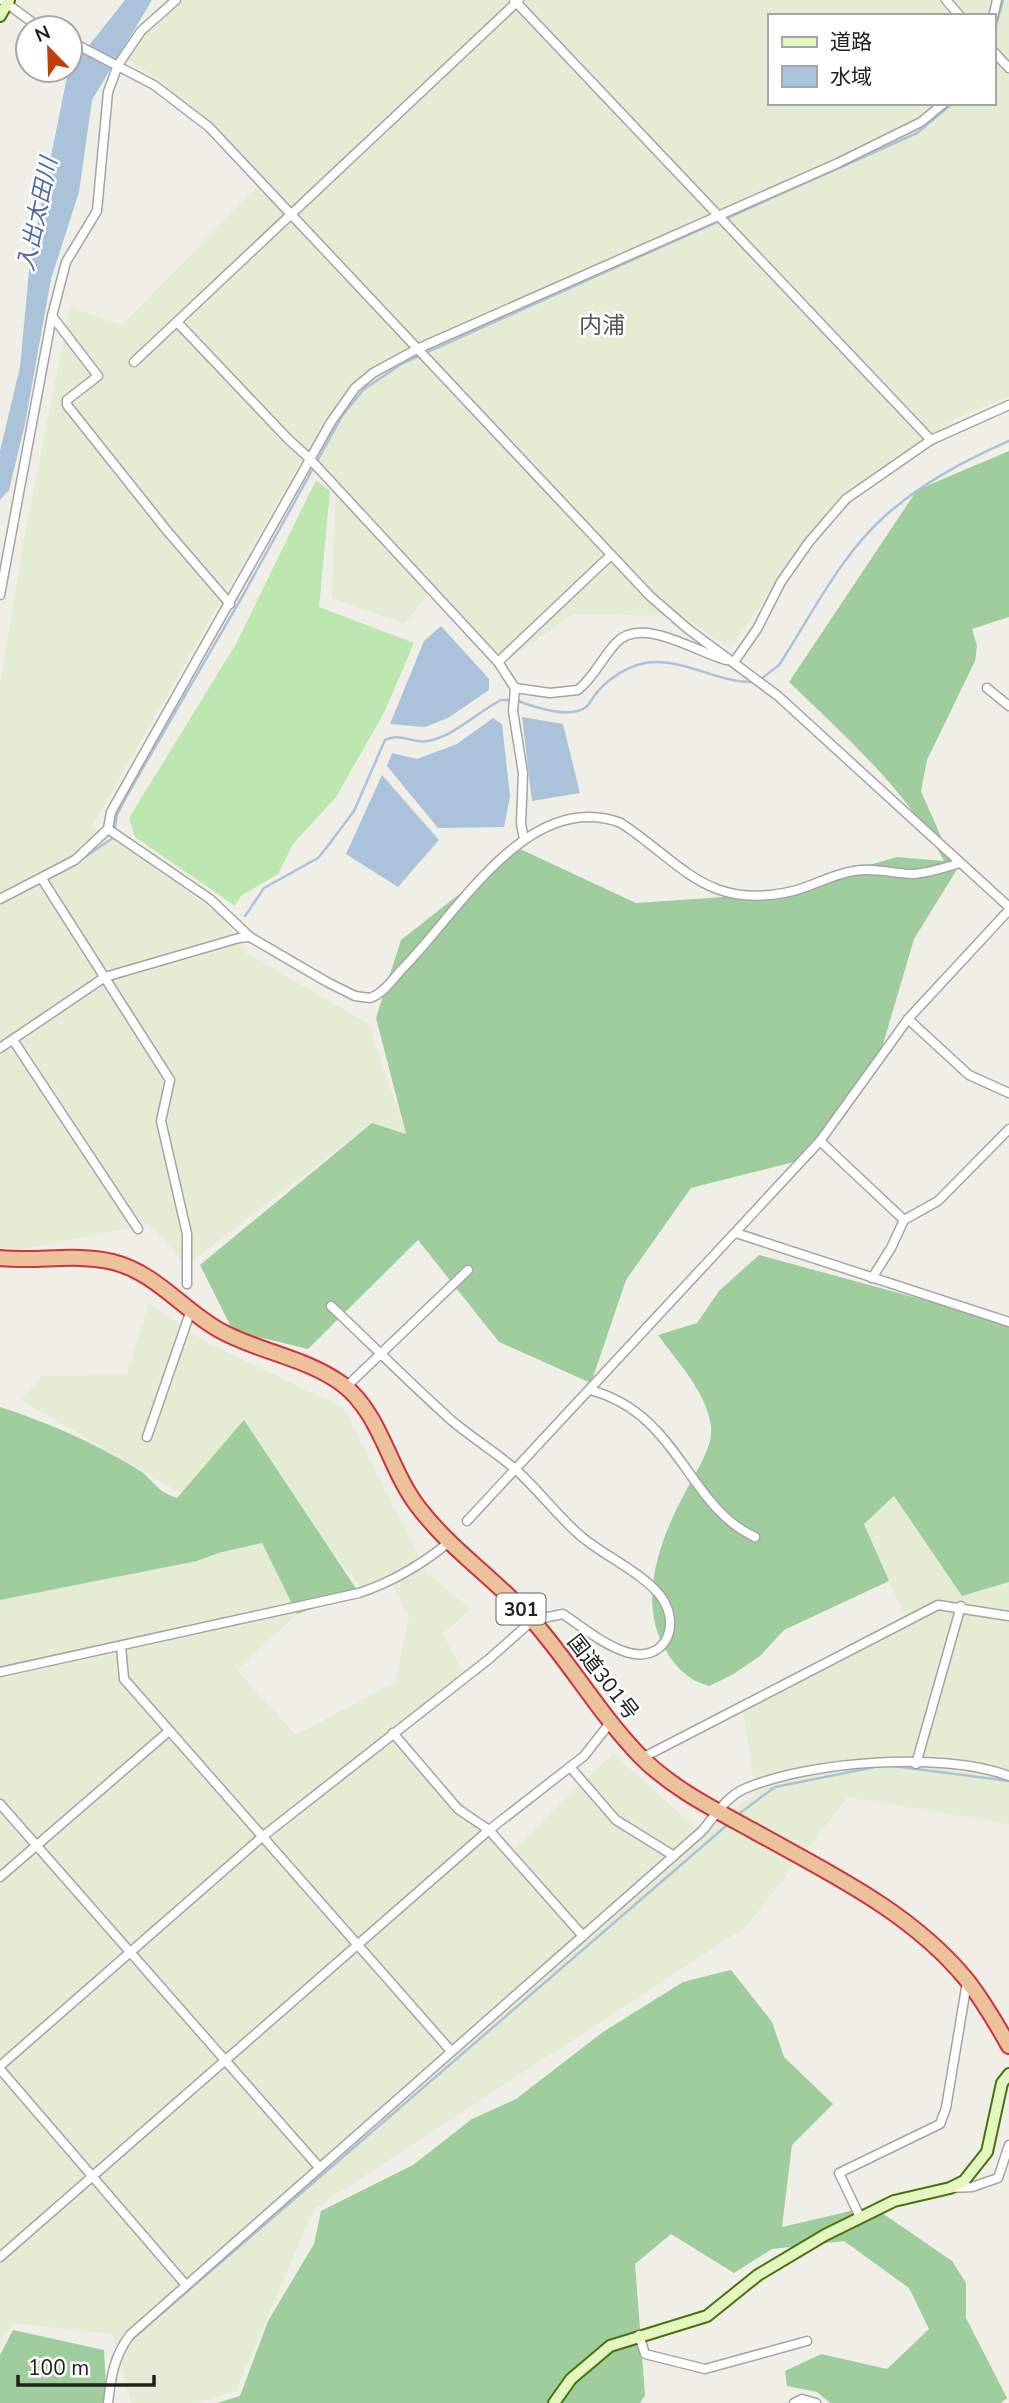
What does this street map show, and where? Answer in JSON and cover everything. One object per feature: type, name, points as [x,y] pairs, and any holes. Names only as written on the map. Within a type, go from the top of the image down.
[{"type":"highway","name":"国道301号","points":[[0,1258],[75,1256],[125,1265],[154,1279],[222,1332],[319,1370],[346,1387],[369,1415],[403,1486],[448,1543],[533,1620],[610,1723],[642,1758],[670,1783],[861,1891],[907,1924],[967,1981],[1009,2046]]},
{"type":"main road","points":[[0,16],[6,2]]},
{"type":"main road","points":[[554,2403],[571,2379],[610,2346],[639,2335],[690,2324],[707,2316],[758,2275],[860,2217],[894,2201],[950,2188],[964,2181],[987,2152],[1002,2083],[1009,2074]]},
{"type":"street","points":[[0,595],[52,316],[66,262],[97,211],[108,92],[118,65],[141,31],[176,0]]},
{"type":"street","points":[[946,0],[958,14]]},
{"type":"street","points":[[134,362],[517,1],[931,440]]},
{"type":"street","points":[[6,2],[22,14]]},
{"type":"street","points":[[84,48],[171,95],[209,127],[610,556],[688,629],[778,696],[882,789],[1009,909],[908,1019],[820,1141],[467,1521]]},
{"type":"street","points":[[995,53],[1009,68]]},
{"type":"street","points":[[0,899],[75,860],[108,829],[111,812],[230,604],[309,458],[355,388],[373,373],[417,349],[897,135],[921,122],[942,105]]},
{"type":"street","points":[[52,316],[99,376],[67,400],[67,405],[168,532],[230,604]]},
{"type":"street","points":[[177,322],[309,458],[498,662],[515,688],[513,711],[523,773],[521,824],[524,839]]},
{"type":"street","points":[[734,662],[757,629],[780,582],[832,515],[865,485],[931,440],[1009,405]]},
{"type":"street","points":[[498,662],[610,556]]},
{"type":"street","points":[[515,688],[550,693],[578,690],[619,639],[635,634],[673,638],[734,662]]},
{"type":"street","points":[[987,688],[1009,706]]},
{"type":"street","points":[[108,829],[210,899],[250,937],[355,996],[374,998],[427,943],[470,891],[524,839],[550,824],[608,818],[633,831],[701,884],[732,894],[758,896],[793,891],[852,871],[881,868],[910,874],[960,863]]},
{"type":"street","points":[[42,879],[170,1080],[161,1121],[187,1234],[187,1284]]},
{"type":"street","points":[[0,1048],[104,977],[250,937]]},
{"type":"street","points":[[908,1019],[969,1075],[1009,1093]]},
{"type":"street","points":[[13,1040],[138,1229]]},
{"type":"street","points":[[872,1278],[891,1248],[904,1220],[937,1201],[1009,1129]]},
{"type":"street","points":[[820,1141],[904,1220]]},
{"type":"street","points":[[736,1233],[1009,1322]]},
{"type":"street","points":[[346,1387],[379,1352],[468,1270]]},
{"type":"street","points":[[186,2284],[0,2067],[262,1837],[489,1659],[533,1620],[563,1614],[583,1629],[630,1654],[643,1654],[662,1646],[672,1629],[664,1601],[652,1585],[581,1536],[515,1469],[453,1421],[331,1306]]},
{"type":"street","points":[[147,1437],[191,1310]]},
{"type":"street","points":[[590,1390],[614,1396],[643,1417],[679,1455],[728,1521],[755,1537]]},
{"type":"street","points":[[0,1672],[359,1592],[402,1574],[448,1543]]},
{"type":"street","points":[[642,1758],[938,1605],[961,1606],[1009,1616]]},
{"type":"street","points":[[915,1764],[961,1606]]},
{"type":"street","points":[[121,1646],[124,1679],[451,2051]]},
{"type":"street","points":[[0,2257],[489,1830],[584,1756],[610,1723]]},
{"type":"street","points":[[0,1877],[169,1731]]},
{"type":"street","points":[[393,1733],[458,1809],[489,1830],[583,1936]]},
{"type":"street","points":[[108,2403],[111,2373],[119,2350],[130,2335],[318,2166],[674,1856],[742,1790],[786,1777],[861,1762],[891,1760],[973,1768],[1009,1776]]},
{"type":"street","points":[[570,1767],[616,1820],[674,1856]]},
{"type":"street","points":[[0,1804],[318,2166]]},
{"type":"street","points":[[860,2217],[839,2174],[940,2123],[946,2108],[967,1981]]},
{"type":"street","points":[[950,2188],[972,2187],[998,2178],[1009,2145]]},
{"type":"street","points":[[639,2335],[645,2354],[705,2369],[807,2342]]},
{"type":"street","points":[[794,2403],[802,2399],[816,2403]]},
{"type":"green space","points":[[180,0],[1009,0],[1009,397],[962,415],[847,494],[805,540],[730,649],[683,616],[574,614],[504,663],[433,588],[404,624],[332,598],[335,490],[302,460],[93,825],[222,916],[246,953],[369,1024],[406,1134],[372,1123],[187,1265],[148,1224],[4,1253],[0,1250],[0,685],[27,523],[70,307],[122,325],[261,183],[158,79],[123,57]]},
{"type":"green space","points":[[1009,451],[1009,617],[972,629],[977,646],[975,661],[927,760],[921,791],[956,871],[914,939],[874,1075],[794,1162],[691,1188],[626,1280],[591,1383],[499,1342],[418,1240],[308,1349],[233,1331],[200,1265],[372,1123],[406,1134],[376,1018],[401,940],[518,848],[636,903],[768,894],[897,857],[944,861],[929,835],[894,788],[789,682],[917,490]]},
{"type":"green space","points":[[316,480],[330,491],[319,607],[414,643],[385,711],[336,797],[293,844],[278,874],[241,896],[235,906],[135,837],[129,818],[236,644]]},
{"type":"green space","points":[[759,1255],[1009,1323],[1009,1582],[962,1596],[894,1496],[864,1524],[889,1581],[784,1630],[760,1656],[732,1675],[709,1686],[687,1676],[671,1659],[656,1626],[652,1606],[656,1564],[662,1544],[704,1458],[711,1435],[704,1402],[658,1335],[697,1323],[719,1291]]},
{"type":"green space","points":[[149,1303],[206,1342],[344,1408],[427,1573],[471,1609],[443,1634],[467,1679],[399,1736],[509,1854],[613,1753],[699,1831],[756,1794],[741,1700],[906,1620],[864,1524],[894,1496],[962,1596],[1009,1582],[1009,1824],[848,1797],[746,1927],[314,2209],[236,2391],[196,2403],[131,2403],[112,2334],[13,2323],[0,2345],[0,1600],[262,1543],[297,1614],[237,1670],[296,1735],[395,1682],[409,1618],[388,1574],[361,1587],[313,1529],[182,1494],[21,1400],[42,1376],[127,1375]]},
{"type":"green space","points":[[0,1407],[52,1426],[102,1449],[141,1471],[163,1492],[177,1498],[244,1420],[359,1593],[297,1614],[262,1543],[218,1553],[197,1561],[0,1600]]},
{"type":"green space","points":[[731,1970],[772,2022],[784,2057],[833,2104],[792,2145],[782,2227],[872,2206],[952,2261],[966,2283],[966,2318],[1007,2398],[1001,2403],[830,2403],[817,2392],[787,2386],[785,2371],[821,2354],[887,2369],[929,2329],[909,2288],[844,2241],[772,2249],[734,2273],[671,2234],[635,2264],[645,2395],[640,2403],[217,2403],[240,2396],[268,2321],[314,2244],[321,2211],[413,2165],[472,2119],[516,2099],[603,2032],[683,1982]]},
{"type":"green space","points":[[13,2330],[104,2350],[107,2403],[0,2403],[0,2355]]},
{"type":"water","points":[[125,0],[152,0],[92,100],[79,192],[51,279],[25,424],[9,490],[0,500],[0,451],[20,367],[30,260],[66,84],[84,84],[84,52]]},
{"type":"water","points":[[441,626],[489,679],[489,690],[448,718],[425,727],[390,724],[424,641]]},
{"type":"water","points":[[522,717],[563,724],[580,793],[532,801]]},
{"type":"water","points":[[493,718],[502,724],[510,796],[504,827],[438,828],[387,766],[392,753],[417,759],[457,744]]},
{"type":"water","points":[[382,775],[439,840],[398,887],[346,854]]},
{"type":"waterway","points":[[995,30],[1003,0]]},
{"type":"waterway","points":[[725,219],[917,133],[951,105]]},
{"type":"waterway","points":[[80,860],[113,838],[117,815],[126,797],[242,597],[342,416],[364,389],[403,363],[719,221]]},
{"type":"waterway","points":[[761,679],[779,665],[840,568],[885,516],[944,474],[1009,441]]},
{"type":"waterway","points":[[518,701],[552,711],[579,710],[586,707],[597,692],[620,673],[645,663],[672,663],[727,679],[755,682]]},
{"type":"waterway","points":[[245,916],[264,888],[318,858],[327,847],[354,811],[385,740],[396,737],[428,741],[438,738],[457,729],[501,700],[511,700]]},
{"type":"waterway","points":[[740,1813],[775,1787],[880,1766]]},
{"type":"waterway","points":[[893,1766],[1009,1781]]},
{"type":"waterway","points":[[131,2340],[726,1826]]},
{"type":"district","name":"内浦","points":[[602,325]]},
{"type":"water label","name":"入出太田川","points":[[37,214]]}]
